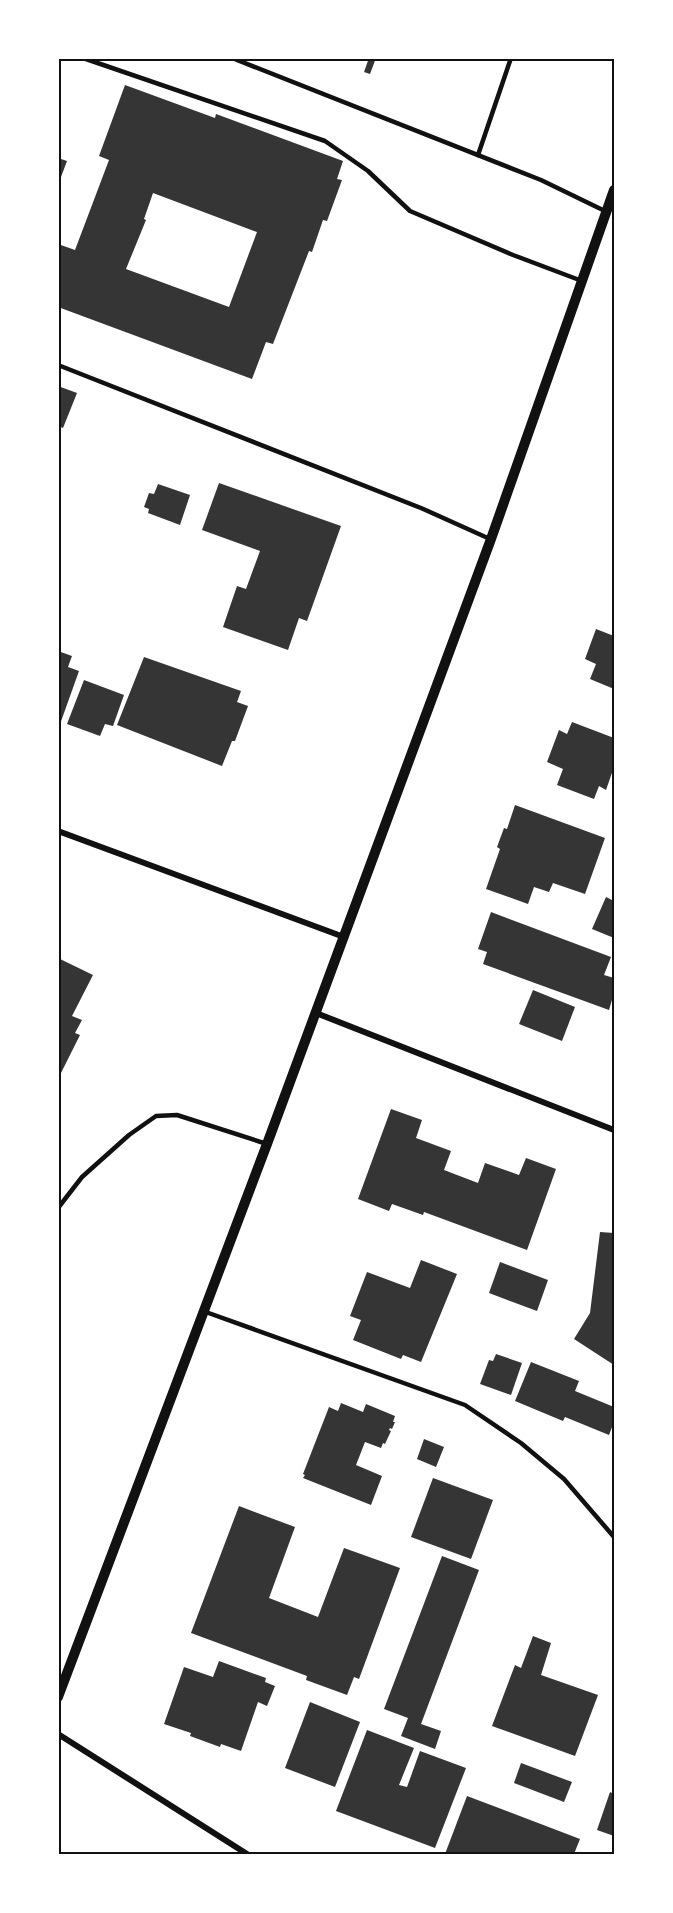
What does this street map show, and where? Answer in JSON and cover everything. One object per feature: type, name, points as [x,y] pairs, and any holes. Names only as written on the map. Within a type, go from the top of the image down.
[{"type":"street","points":[[58,1697],[492,539],[614,194]]},
{"type":"street","points":[[58,831],[344,937]]},
{"type":"street","points":[[316,1013],[615,1130]]},
{"type":"street","points":[[58,1734],[247,1854]]},
{"type":"lane","points":[[83,58],[325,141],[368,171],[410,211],[513,255],[582,281]]},
{"type":"lane","points":[[232,58],[541,180],[607,212]]},
{"type":"lane","points":[[477,155],[511,58]]},
{"type":"lane","points":[[58,365],[421,508],[492,539]]},
{"type":"lane","points":[[58,1208],[82,1177],[129,1135],[156,1116],[177,1115],[267,1144]]},
{"type":"lane","points":[[203,1311],[465,1405],[521,1443],[564,1479],[615,1537]]},
{"type":"building","points":[[369,58],[376,58],[370,74],[364,72]]},
{"type":"building","points":[[125,85],[215,118],[216,114],[343,161],[337,179],[342,180],[327,221],[323,220],[273,344],[266,342],[252,379],[58,307],[58,244],[75,250],[109,160],[99,156]],"holes":[[[153,193],[257,232],[229,307],[126,269],[146,220],[144,219]]]},
{"type":"building","points":[[58,158],[67,161],[61,177],[58,176]]},
{"type":"building","points":[[58,386],[77,393],[63,428],[58,426]]},
{"type":"building","points":[[219,483],[341,526],[307,621],[299,618],[288,650],[223,627],[237,586],[246,589],[260,551],[202,530]]},
{"type":"building","points":[[158,484],[190,495],[180,525],[148,513],[149,509],[144,507],[149,493],[154,494]]},
{"type":"building","points":[[596,629],[614,636],[614,689],[590,679],[596,664],[585,659]]},
{"type":"building","points":[[58,651],[72,656],[68,667],[79,671],[59,727]]},
{"type":"building","points":[[144,657],[241,691],[237,702],[248,706],[235,741],[232,741],[222,766],[117,725]]},
{"type":"building","points":[[84,680],[124,695],[113,726],[105,724],[100,736],[67,724]]},
{"type":"building","points":[[572,722],[614,738],[614,767],[606,790],[599,786],[594,799],[557,785],[563,769],[547,762],[559,730],[567,734]]},
{"type":"building","points":[[515,805],[605,838],[585,894],[553,883],[549,892],[534,887],[528,904],[486,889],[500,849],[497,847],[504,828],[507,829]]},
{"type":"building","points":[[606,897],[614,901],[614,938],[592,929]]},
{"type":"building","points":[[491,912],[611,957],[604,975],[614,978],[614,993],[609,1010],[483,964],[487,952],[478,949]]},
{"type":"building","points":[[58,958],[93,975],[72,1016],[82,1020],[75,1033],[80,1035],[58,1079]]},
{"type":"building","points":[[533,990],[575,1007],[562,1041],[519,1024]]},
{"type":"building","points":[[391,1109],[422,1120],[416,1138],[451,1151],[444,1170],[478,1183],[485,1163],[519,1175],[526,1158],[556,1169],[527,1250],[424,1212],[423,1215],[392,1204],[389,1211],[358,1199]]},
{"type":"building","points":[[600,1232],[614,1233],[614,1365],[574,1339],[590,1313]]},
{"type":"building","points":[[421,1260],[457,1274],[421,1362],[403,1355],[401,1359],[353,1340],[361,1320],[350,1316],[367,1272],[410,1288]]},
{"type":"building","points":[[500,1262],[548,1280],[537,1311],[489,1293]]},
{"type":"building","points":[[496,1354],[522,1363],[511,1395],[480,1384],[489,1360],[493,1361]]},
{"type":"building","points":[[531,1362],[579,1381],[575,1391],[614,1407],[614,1422],[609,1435],[565,1417],[563,1421],[515,1401]]},
{"type":"building","points":[[341,1403],[363,1412],[366,1404],[395,1416],[393,1422],[395,1422],[389,1430],[391,1431],[385,1444],[383,1443],[381,1448],[365,1442],[356,1465],[382,1476],[371,1505],[303,1478],[329,1407],[338,1411]]},
{"type":"building","points":[[424,1439],[444,1447],[436,1467],[417,1459]]},
{"type":"building","points":[[433,1478],[493,1500],[471,1559],[411,1537]]},
{"type":"building","points":[[239,1506],[295,1527],[269,1598],[318,1617],[344,1548],[400,1568],[359,1679],[354,1677],[347,1695],[306,1680],[307,1676],[191,1633]]},
{"type":"building","points":[[442,1556],[479,1570],[421,1724],[441,1731],[435,1749],[401,1736],[408,1718],[384,1709]]},
{"type":"building","points":[[533,1636],[551,1643],[541,1675],[598,1695],[575,1756],[492,1726],[515,1665],[521,1668]]},
{"type":"building","points":[[219,1661],[266,1678],[265,1682],[275,1686],[267,1706],[258,1702],[241,1751],[221,1744],[220,1747],[190,1736],[191,1733],[164,1724],[184,1667],[213,1677]]},
{"type":"building","points":[[310,1702],[360,1722],[335,1787],[285,1768]]},
{"type":"building","points":[[367,1730],[414,1748],[399,1785],[407,1787],[420,1751],[466,1768],[435,1848],[336,1811]]},
{"type":"building","points":[[521,1763],[572,1782],[564,1802],[514,1783]]},
{"type":"building","points":[[610,1792],[614,1794],[614,1836],[597,1830]]},
{"type":"building","points":[[467,1796],[580,1839],[574,1854],[445,1854]]}]
